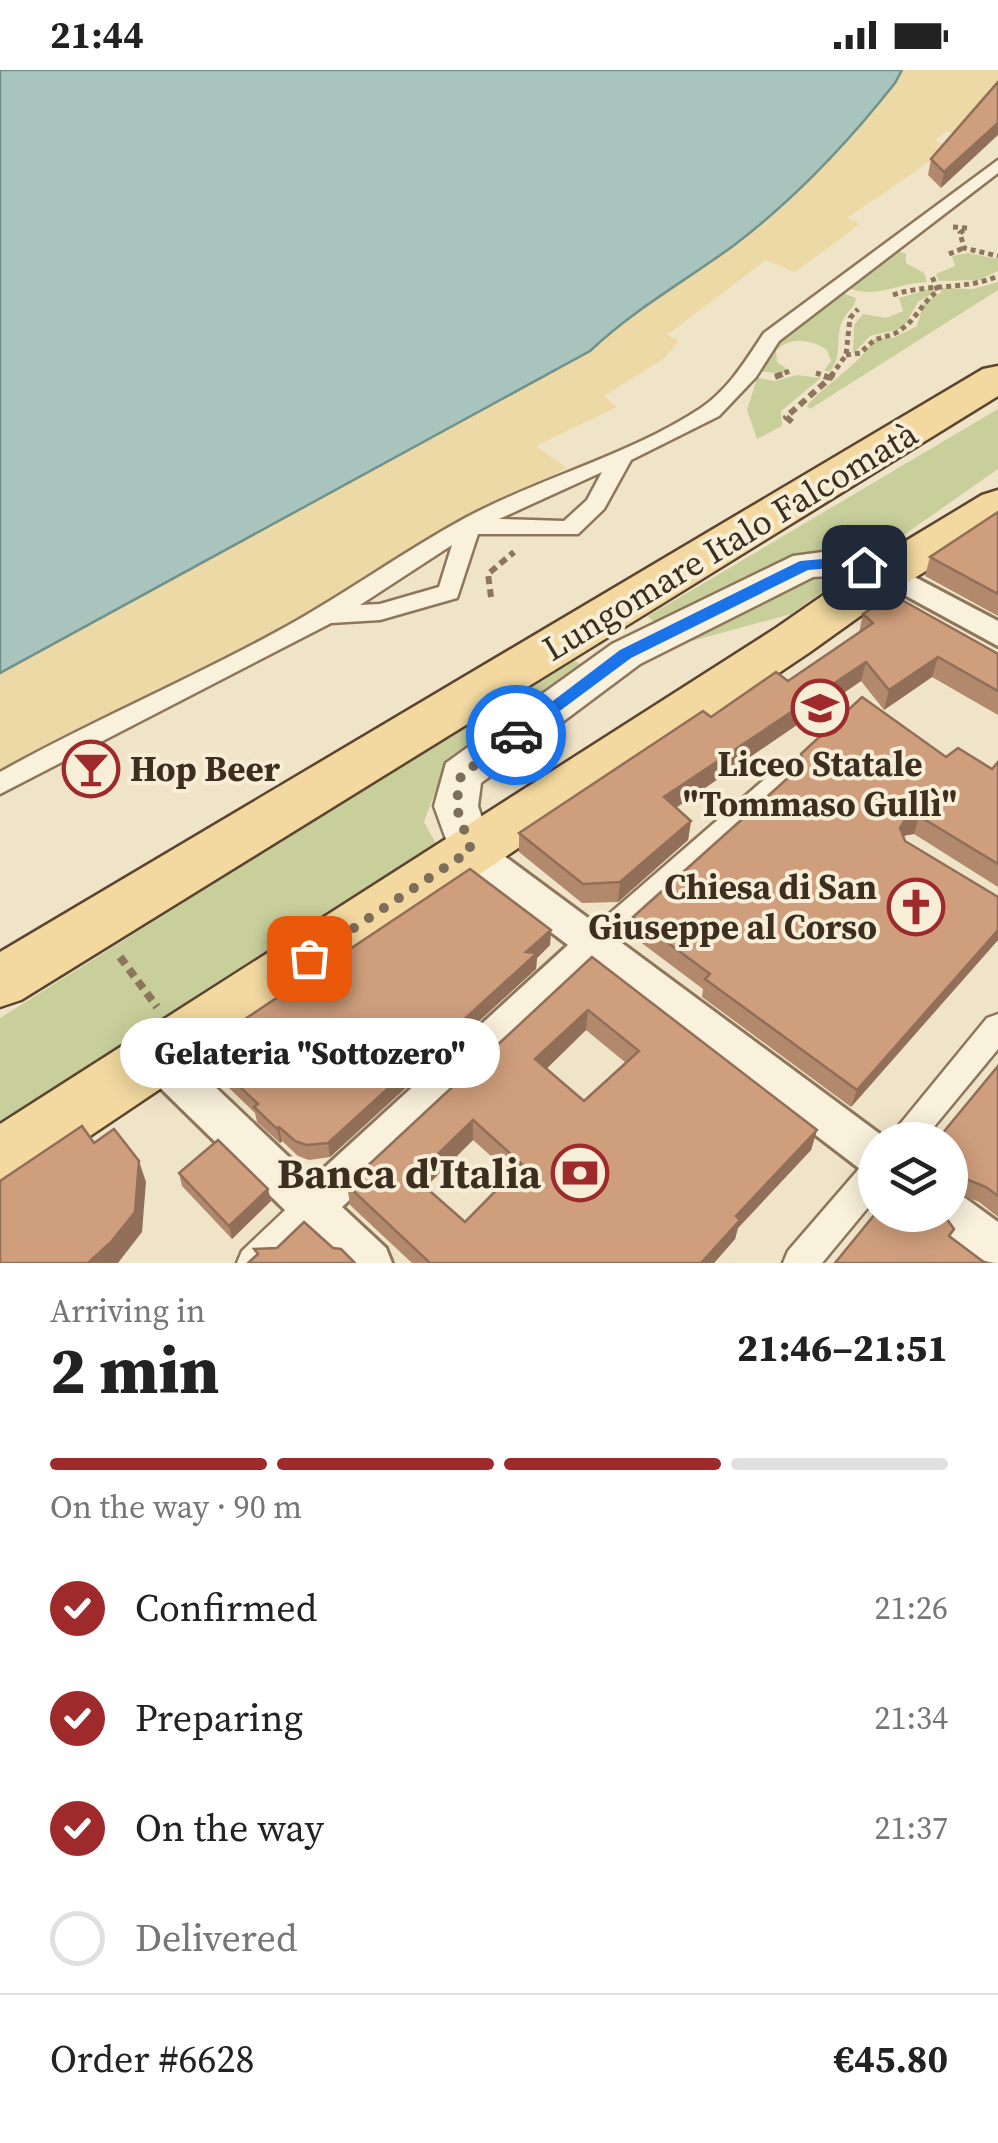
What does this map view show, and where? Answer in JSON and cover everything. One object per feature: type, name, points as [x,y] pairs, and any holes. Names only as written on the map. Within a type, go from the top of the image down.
[{"type":"main road","name":"Lungomare Italo Falcomatà","points":[[0,982],[607,640],[998,378]]},
{"type":"main road","points":[[0,1160],[162,1040],[471,850],[998,505]]},
{"type":"street","points":[[0,784],[97,730],[258,653],[327,615],[432,546],[511,503],[623,455],[711,411],[749,373],[771,336],[998,165]]},
{"type":"street","points":[[470,526],[570,530],[596,504],[623,455]]},
{"type":"street","points":[[327,615],[380,612],[450,592],[470,526]]},
{"type":"street","points":[[858,1142],[471,850],[456,806],[461,775],[607,640],[806,565],[845,562],[888,574],[998,635]]},
{"type":"street","points":[[254,1263],[596,944],[783,778]]},
{"type":"street","points":[[918,1122],[998,1027]]},
{"type":"street","points":[[162,1040],[312,1207],[370,1263]]},
{"type":"street","points":[[800,1263],[858,1194]]},
{"type":"street","points":[[968,1226],[998,1248]]},
{"type":"path","points":[[921,224],[967,228],[960,233],[964,248]]},
{"type":"path","points":[[950,254],[964,248],[998,256]]},
{"type":"path","points":[[846,356],[862,353],[876,336],[902,332],[910,326],[921,302],[938,291],[931,274]]},
{"type":"path","points":[[893,294],[911,287],[974,284],[998,276]]},
{"type":"path","points":[[792,422],[786,417],[791,410],[830,378],[846,356],[848,326],[858,310]]},
{"type":"path","points":[[816,372],[830,378]]},
{"type":"path","points":[[491,597],[488,574],[508,555]]},
{"type":"path","points":[[111,945],[162,1040]]},
{"type":"green space","points":[[894,249],[906,254],[906,263],[924,273],[927,282],[866,292],[845,287],[862,275],[868,276]]},
{"type":"green space","points":[[968,253],[998,259],[998,271],[979,280],[939,281],[936,274],[955,266],[952,256]]},
{"type":"green space","points":[[998,282],[998,290],[810,409],[807,406],[874,339],[893,338],[917,326],[924,303],[941,293],[941,288],[973,289]]},
{"type":"green space","points":[[932,288],[933,293],[918,302],[903,328],[870,336],[853,354],[854,325],[863,314],[886,318],[903,311],[899,298]]},
{"type":"green space","points":[[839,292],[856,298],[841,325],[837,359],[829,372],[824,370],[831,361],[827,350],[801,341],[776,351],[777,362],[788,370],[782,374],[758,371],[779,337],[799,322],[804,324]]},
{"type":"green space","points":[[797,375],[821,378],[781,411],[782,426],[757,439],[747,410],[757,378],[775,381]]},
{"type":"green space","points":[[998,409],[998,469],[791,614],[677,645],[648,616]]},
{"type":"green space","points":[[572,659],[593,672],[439,781],[424,822],[439,849],[0,1121],[0,1018]]},
{"type":"sand","points":[[900,70],[998,70],[998,93],[962,136],[946,131],[935,141],[951,147],[847,218],[860,224],[795,272],[766,260],[667,335],[679,340],[666,357],[604,396],[617,407],[536,446],[567,468],[465,519],[253,648],[0,774],[0,673],[590,351],[784,205],[877,106]]},
{"type":"water","points":[[0,70],[902,70],[858,128],[778,209],[590,351],[0,673]]},
{"type":"building","points":[[998,82],[998,123],[944,172],[931,159]]},
{"type":"building","points":[[998,512],[998,594],[930,557]]},
{"type":"building","points":[[893,595],[998,654],[998,691],[938,657],[889,690],[866,662],[664,797],[691,821],[620,882],[583,884],[519,833],[703,711],[711,717],[776,672],[788,681],[873,623],[863,614]]},
{"type":"building","points":[[862,697],[946,757],[958,748],[992,769],[998,762],[998,864],[919,816],[906,818],[900,828],[905,841],[998,897],[998,930],[857,1090],[705,979],[710,974],[633,917],[798,769],[803,761],[801,754]]},
{"type":"building","points":[[470,869],[551,930],[526,952],[537,953],[328,1143],[306,1145],[277,1129],[254,1107],[258,1104],[200,1049]]},
{"type":"building","points":[[592,957],[817,1130],[736,1216],[740,1220],[701,1263],[430,1263],[347,1185]],"holes":[[[588,1010],[639,1051],[584,1101],[535,1059]],[[473,1120],[522,1164],[465,1222],[414,1177]]]},
{"type":"building","points":[[998,1066],[998,1196],[968,1180],[968,1122],[952,1122]]},
{"type":"building","points":[[82,1126],[94,1143],[114,1129],[139,1161],[135,1212],[88,1263],[0,1263],[0,1181]]},
{"type":"building","points":[[218,1140],[268,1189],[229,1226],[179,1173]]},
{"type":"building","points":[[304,1222],[355,1263],[248,1263],[258,1254],[254,1249],[277,1248]]},
{"type":"building","points":[[860,1232],[952,1232],[949,1236],[985,1263],[835,1263]]},
{"type":"way so far","points":[[309,958],[471,850],[456,806],[461,775],[516,735]]},
{"type":"place","name":"Liceo Statale \"Tommaso Gullì\"","points":[[820,708]]},
{"type":"place","name":"Hop Beer","points":[[91,769]]},
{"type":"place","name":"Chiesa di San Giuseppe al Corso","points":[[916,907]]},
{"type":"place","name":"Gelateria \"Sottozero\"","points":[[309,958]]},
{"type":"place","name":"Banca d'Italia","points":[[580,1173]]},
{"type":"route","points":[[516,735],[626,654],[806,565],[845,562],[864,567]]}]
